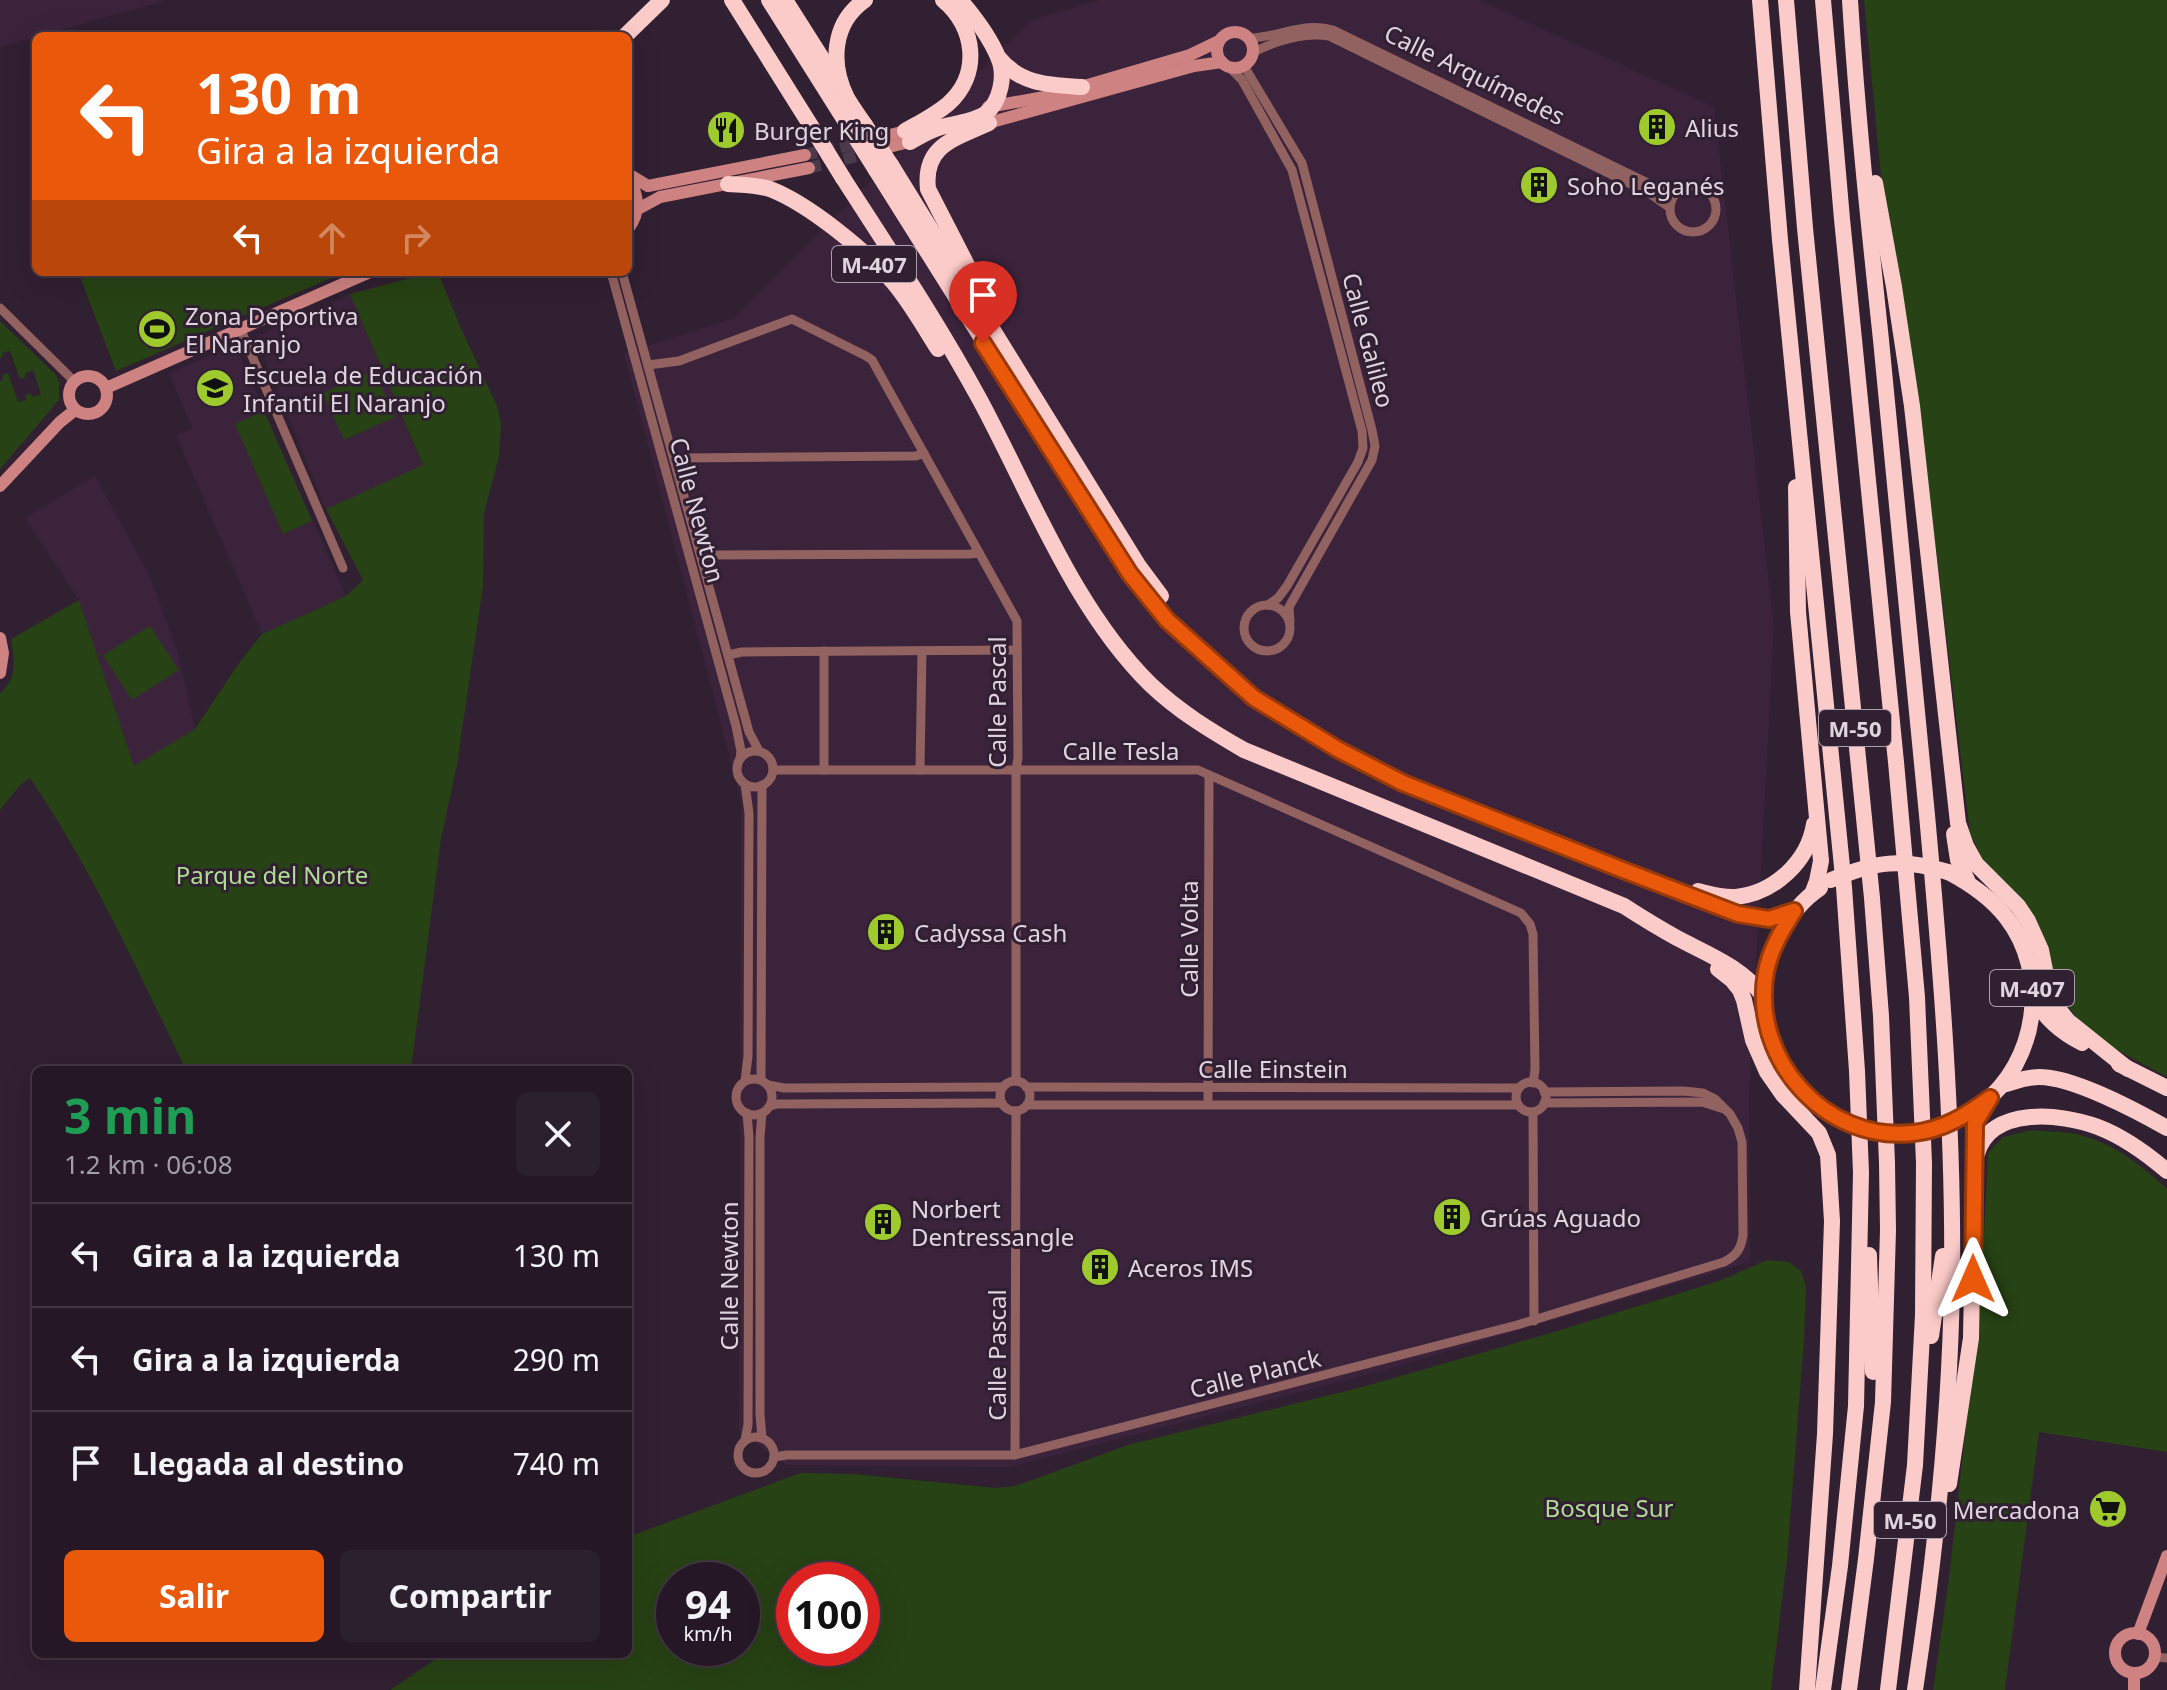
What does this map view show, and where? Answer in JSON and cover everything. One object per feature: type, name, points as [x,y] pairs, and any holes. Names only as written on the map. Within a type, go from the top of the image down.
[{"type":"highway","points":[[629,32],[662,0]]},
{"type":"highway","name":"M-407","points":[[732,0],[909,279],[979,399],[1074,583],[1114,644],[1151,685],[1198,723],[1257,756],[1624,906],[1735,969],[1764,997]]},
{"type":"highway","name":"M-407","points":[[769,0],[1009,355],[1138,565],[1171,610],[1254,685],[1327,742]]},
{"type":"highway","name":"M-407","points":[[785,0],[846,97]]},
{"type":"highway","name":"M-407","points":[[857,126],[839,74],[835,51],[845,20],[865,0]]},
{"type":"highway","points":[[908,136],[959,93],[968,75],[971,45],[967,31],[960,18],[943,0]]},
{"type":"highway","points":[[960,0],[1007,68],[1042,85],[1082,87]]},
{"type":"highway","points":[[1760,0],[1844,887],[1857,1057],[1861,1173],[1856,1406],[1840,1566],[1823,1690]]},
{"type":"highway","name":"M-50","points":[[1786,0],[1806,243],[1872,898],[1881,1016],[1888,1230],[1883,1402],[1849,1690]]},
{"type":"highway","name":"M-50","points":[[1823,0],[1917,997],[1924,1163],[1921,1376],[1909,1527],[1888,1690]]},
{"type":"highway","points":[[1850,0],[1943,993],[1950,1153],[1952,1283],[1946,1409],[1935,1547],[1915,1690]]},
{"type":"highway","points":[[908,136],[984,115],[999,94],[1002,76],[999,58]]},
{"type":"highway","points":[[1857,84],[1903,339],[1958,823],[1966,846],[1983,872],[2028,921],[2041,950],[2049,990],[2056,1006],[2068,1021],[2128,1069]]},
{"type":"highway","name":"M-407","points":[[989,123],[951,140],[937,151],[929,161],[926,173],[928,189],[975,279],[1009,355]]},
{"type":"highway","name":"M-407","points":[[883,167],[975,330],[1139,586],[1167,620],[1254,698],[1403,783],[1651,881],[1738,914],[1769,919],[1794,911]]},
{"type":"highway","name":"M-407","points":[[728,184],[768,189],[786,197],[823,221],[865,255],[893,283],[956,379],[979,399]]},
{"type":"highway","points":[[1789,329],[1787,370],[1795,480],[1798,612],[1821,861],[1812,894]]},
{"type":"highway","points":[[1944,705],[1956,849],[1968,882]]},
{"type":"highway","points":[[1651,881],[1724,897],[1737,897],[1766,888],[1782,878],[1799,860],[1809,842],[1817,815]]},
{"type":"highway","name":"M-407","points":[[1891,863],[1927,866],[1968,882],[1989,898],[2008,919],[2022,944],[2031,971],[2033,999],[2030,1030],[2019,1059],[1990,1098],[1967,1115],[1938,1128],[1892,1134],[1864,1130],[1829,1113],[1794,1082],[1777,1057],[1766,1018],[1765,975],[1774,946],[1794,911],[1831,880],[1862,867],[1891,863]]},
{"type":"highway","points":[[1675,937],[1724,973],[1740,990],[1753,1040],[1767,1072],[1783,1095],[1819,1133],[1828,1155],[1832,1221]]},
{"type":"highway","name":"M-407","points":[[2033,999],[2048,1020],[2068,1036],[2167,1088]]},
{"type":"highway","points":[[2002,1085],[2039,1077],[2061,1080],[2140,1113],[2167,1128]]},
{"type":"highway","points":[[1935,1547],[1942,1531],[1971,1338],[1975,1123],[1990,1098]]},
{"type":"highway","points":[[1807,1690],[1825,1434],[1835,1148],[1829,1113]]},
{"type":"highway","points":[[1973,1167],[1980,1143],[2002,1123],[2027,1118],[2058,1118],[2097,1126],[2138,1148],[2167,1171]]},
{"type":"highway","points":[[1921,1376],[1928,1358],[1944,1250],[1950,1153]]},
{"type":"highway","points":[[1861,1173],[1868,1239],[1877,1457]]},
{"type":"street","name":"Calle Arquímedes","points":[[1249,38],[1311,26],[1333,30],[1652,185],[1676,192],[1692,185],[1707,191],[1713,197],[1716,208],[1714,216],[1701,231],[1685,231],[1671,219],[1669,207],[1649,193],[1329,36],[1315,34],[1254,52]]},
{"type":"street","points":[[886,142],[989,123],[1194,66],[1244,66],[1254,52],[1249,38],[1244,34],[1229,33],[1190,55],[1050,96],[993,106]]},
{"type":"street","points":[[1219,41],[1218,55],[1225,64]]},
{"type":"street","name":"Calle Galileo","points":[[1225,64],[1242,80],[1292,170],[1362,431],[1363,448],[1358,462],[1287,586],[1268,605]]},
{"type":"street","name":"Calle Galileo","points":[[1244,66],[1302,163],[1375,446],[1372,460],[1289,607],[1290,622]]},
{"type":"street","points":[[632,177],[648,186],[807,161],[728,184],[660,197],[638,209]]},
{"type":"street","points":[[632,182],[637,191],[638,209],[632,224]]},
{"type":"street","points":[[1669,207],[1676,192]]},
{"type":"street","points":[[106,388],[360,276]]},
{"type":"street","name":"Calle Newton","points":[[612,276],[734,719],[740,759]]},
{"type":"street","name":"Calle Newton","points":[[623,276],[749,732],[759,751]]},
{"type":"street","points":[[0,308],[74,381]]},
{"type":"street","name":"Calle Pascal","points":[[648,365],[679,361],[792,319],[872,360],[1017,621],[1016,1081]]},
{"type":"street","points":[[240,328],[343,568]]},
{"type":"street","points":[[85,375],[93,376],[106,388],[106,402],[100,410],[89,414],[75,410],[69,401],[68,393],[74,381],[85,375]]},
{"type":"street","points":[[0,486],[75,410]]},
{"type":"street","points":[[675,461],[686,458],[916,456],[924,453]]},
{"type":"street","points":[[702,557],[979,553]]},
{"type":"street","points":[[1268,605],[1280,609],[1290,622],[1291,630],[1284,644],[1266,651],[1256,648],[1246,637],[1245,622],[1252,610],[1268,605]]},
{"type":"street","points":[[0,638],[3,653],[0,673]]},
{"type":"street","points":[[728,655],[742,652],[1017,650]]},
{"type":"street","points":[[824,651],[824,770]]},
{"type":"street","points":[[920,770],[922,651]]},
{"type":"street","points":[[745,784],[757,787],[770,778],[773,770],[767,755],[759,751],[748,752],[740,759],[737,771],[745,784],[749,813],[748,1056],[745,1081],[736,1096],[740,1108],[754,1115],[778,1104],[1002,1103]]},
{"type":"street","name":"Calle Tesla","points":[[773,770],[1198,770],[1521,913],[1533,934],[1533,1083]]},
{"type":"street","name":"Calle Volta","points":[[1208,1104],[1209,775]]},
{"type":"street","points":[[762,785],[764,1082],[773,1098],[766,1110]]},
{"type":"street","points":[[745,1081],[753,1078],[784,1088],[1003,1087],[1016,1081],[1026,1087],[1029,1096],[1027,1105],[1016,1111],[1008,1109],[1000,1095],[1003,1087]]},
{"type":"street","points":[[1533,1083],[1542,1088],[1546,1095],[1543,1106],[1528,1112],[1518,1105],[1516,1096],[1519,1088],[1533,1083]]},
{"type":"street","name":"Calle Einstein","points":[[1026,1087],[1519,1088]]},
{"type":"street","points":[[1544,1092],[1683,1091],[1703,1093],[1725,1109]]},
{"type":"street","points":[[1544,1103],[1702,1102],[1725,1109]]},
{"type":"street","name":"Calle Einstein","points":[[1027,1105],[1518,1105]]},
{"type":"street","name":"Calle Planck","points":[[774,1457],[1015,1455],[1534,1321],[1724,1262],[1735,1255],[1743,1235],[1742,1142],[1735,1121],[1725,1109]]},
{"type":"street","name":"Calle Newton","points":[[762,1438],[760,1137],[766,1110]]},
{"type":"street","name":"Calle Pascal","points":[[1015,1455],[1016,1111]]},
{"type":"street","points":[[1533,1112],[1534,1321]]},
{"type":"street","name":"Calle Newton","points":[[745,1440],[748,1425],[747,1113]]},
{"type":"street","points":[[762,1438],[771,1445],[774,1457],[769,1468],[758,1473],[746,1471],[738,1450],[745,1440],[762,1438]]},
{"type":"street","points":[[2138,1634],[2167,1556]]},
{"type":"street","points":[[2138,1634],[2149,1640],[2161,1658],[2140,1673],[2134,1673],[2118,1663],[2116,1651],[2121,1640],[2138,1634]]},
{"type":"street","points":[[2134,1673],[2134,1690]]},
{"type":"shaded area","points":[[0,0],[167,0],[53,32],[32,32],[32,38],[0,47]]},
{"type":"shaded area","points":[[1100,0],[1479,0],[1714,107],[1774,626],[1749,1095],[1750,1262],[1381,1371],[1009,1467],[786,1465],[739,1431],[741,801],[624,353],[734,318],[1031,20]]},
{"type":"shaded area","points":[[350,294],[423,466],[326,509],[256,337]]},
{"type":"shaded area","points":[[235,345],[346,596],[262,634],[176,435],[192,428],[169,373]]},
{"type":"shaded area","points":[[95,476],[150,577],[178,653],[195,729],[134,767],[79,600],[25,518]]},
{"type":"green space","points":[[1864,0],[2167,0],[2167,1077],[2115,1049],[2080,1022],[2060,996],[2043,936],[2025,903],[1984,863],[1970,833],[1923,441],[1882,186]]},
{"type":"green space","name":"Zona Deportiva El Naranjo","points":[[80,276],[336,276],[116,371]]},
{"type":"green space","name":"Parque del Norte","points":[[418,276],[440,276],[497,406],[501,423],[499,456],[484,514],[483,586],[457,765],[441,839],[412,1066],[184,1066],[94,884],[30,778],[21,784],[0,810],[0,693],[12,675],[11,639],[79,600],[134,766],[195,729],[262,634],[346,596],[363,580],[326,509],[423,465],[350,294]]},
{"type":"green space","points":[[0,321],[55,374],[59,382],[59,400],[0,469],[2,375],[8,373],[18,402],[26,400],[25,395],[31,393],[33,397],[41,394],[33,370],[20,379],[10,351],[2,353],[3,357],[0,358]]},
{"type":"green space","points":[[374,370],[395,417],[344,440],[323,393]]},
{"type":"green space","points":[[264,411],[312,521],[283,534],[235,424]]},
{"type":"green space","points":[[150,626],[179,670],[132,700],[103,655]]},
{"type":"green space","points":[[2032,1130],[2065,1132],[2102,1142],[2136,1163],[2167,1189],[2167,1452],[2039,1432],[2005,1690],[1933,1690],[1949,1578],[1981,1291],[1988,1153],[2003,1137]]},
{"type":"green space","name":"Bosque Sur","points":[[1767,1260],[1789,1262],[1801,1271],[1806,1287],[1804,1339],[1787,1560],[1771,1690],[390,1690],[437,1658],[632,1658],[632,1536],[800,1473],[854,1474],[996,1488],[1015,1486],[1128,1445],[1362,1387],[1719,1281]]},
{"type":"tunnel","points":[[805,155],[864,142]]},
{"type":"tunnel","points":[[809,168],[872,152]]},
{"type":"place","name":"Alius","points":[[1657,127]]},
{"type":"place","name":"Burger King","points":[[726,130]]},
{"type":"place","name":"Soho Leganés","points":[[1539,185]]},
{"type":"place","name":"Zona Deportiva El Naranjo","points":[[157,329]]},
{"type":"place","name":"Escuela de Educación Infantil El Naranjo","points":[[215,388]]},
{"type":"place","name":"Cadyssa Cash","points":[[886,932]]},
{"type":"place","name":"Grúas Aguado","points":[[1452,1217]]},
{"type":"place","name":"Norbert Dentressangle","points":[[883,1222]]},
{"type":"place","name":"Aceros IMS","points":[[1100,1267]]},
{"type":"place","name":"Mercadona","points":[[2108,1509]]},
{"type":"route","points":[[983,343],[1130,574],[1167,620],[1254,698],[1339,750],[1403,783],[1699,900],[1738,914],[1769,919],[1794,911],[1774,946],[1765,975],[1764,997],[1766,1018],[1777,1057],[1811,1100],[1835,1117],[1864,1130],[1892,1134],[1938,1128],[1967,1115],[1990,1098],[1975,1123],[1973,1279]]}]
